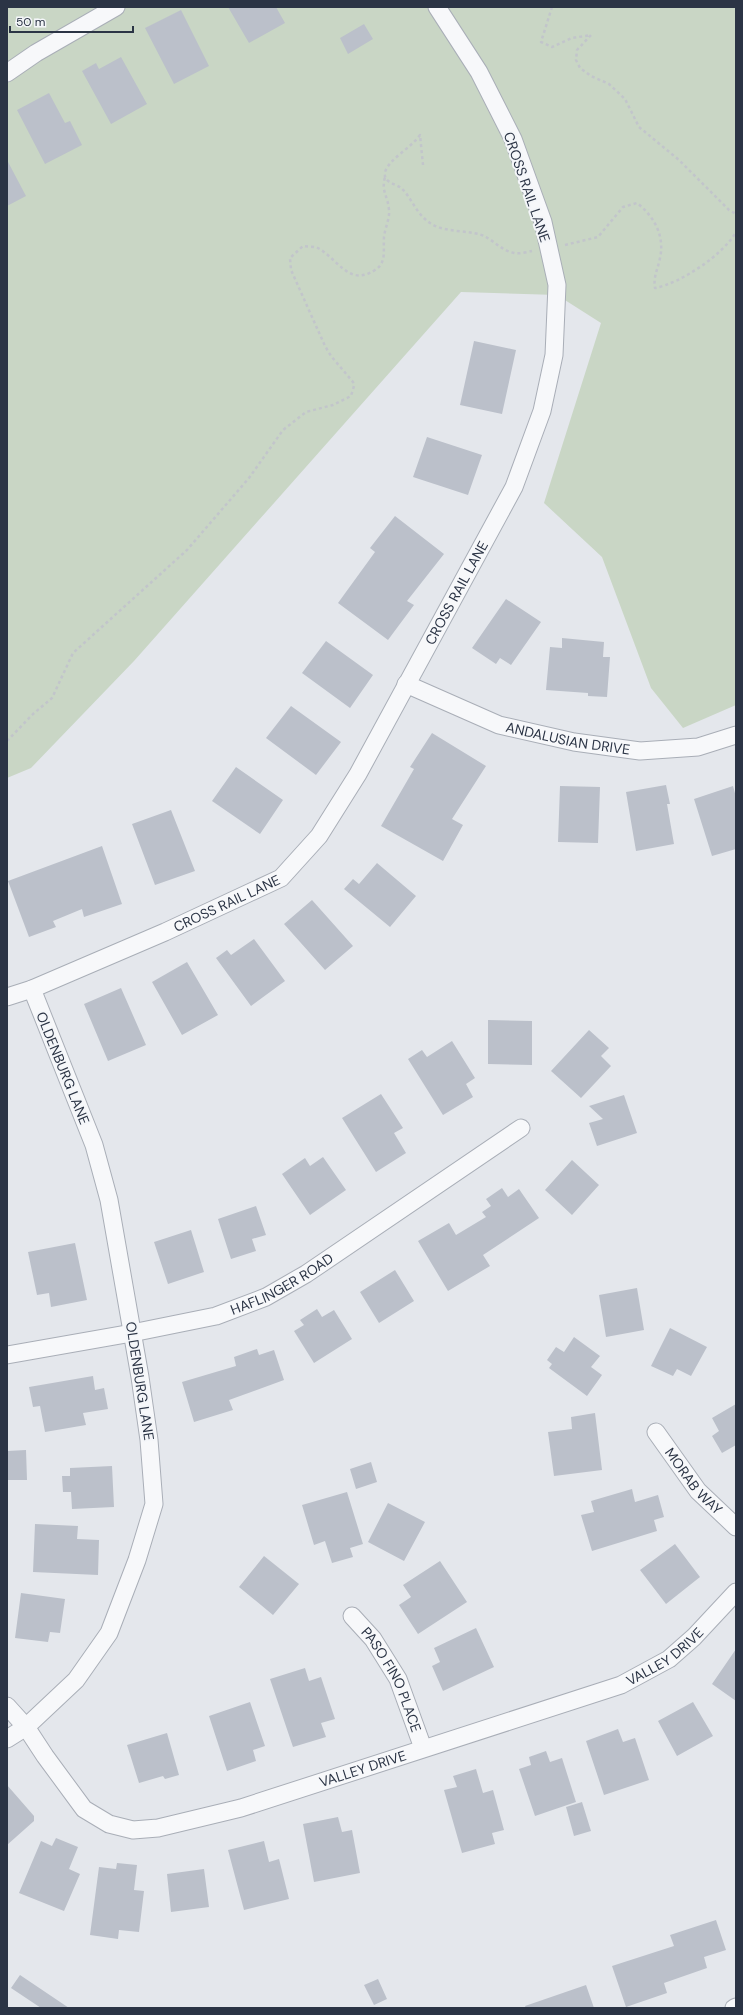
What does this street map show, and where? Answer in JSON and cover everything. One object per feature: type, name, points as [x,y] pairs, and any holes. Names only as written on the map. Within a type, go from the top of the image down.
[{"type":"street","points":[[7,73],[36,53],[116,7]]},
{"type":"street","name":"CROSS RAIL LANE","points":[[7,997],[32,989],[165,932],[281,878],[319,836],[358,774],[514,487],[542,411],[554,356],[557,285],[543,222],[513,139],[479,72],[437,7]]},
{"type":"street","name":"ANDALUSIAN DRIVE","points":[[406,684],[499,725],[574,742],[640,751],[698,747],[736,735]]},
{"type":"street","name":"OLDENBURG LANE","points":[[7,1739],[26,1727],[76,1680],[109,1633],[137,1560],[154,1504],[149,1440],[109,1200],[96,1152],[32,989]]},
{"type":"street","name":"HAFLINGER ROAD","points":[[7,1355],[132,1333],[216,1316],[266,1297],[306,1274],[521,1128]]},
{"type":"street","name":"MORAB WAY","points":[[656,1432],[698,1491],[736,1527]]},
{"type":"street","name":"VALLEY DRIVE","points":[[7,1706],[26,1727],[45,1756],[84,1809],[109,1824],[133,1830],[158,1828],[241,1808],[621,1685],[669,1659],[724,1607],[736,1592]]},
{"type":"street","name":"PASO FINO PLACE","points":[[352,1616],[373,1639],[398,1679],[423,1748]]},
{"type":"path","points":[[552,7],[541,42],[552,47],[572,38],[590,35],[577,50],[576,60],[580,68],[591,76],[609,84],[625,99],[639,127],[674,155],[729,210],[736,214]]},
{"type":"path","points":[[7,741],[33,714],[52,698],[73,653],[187,550],[249,478],[283,430],[306,412],[333,405],[351,396],[354,382],[331,356],[325,346],[291,270],[290,258],[303,246],[317,247],[346,271],[357,277],[367,276],[379,268],[385,253],[384,238],[389,209],[383,186],[385,177]]},
{"type":"green space","points":[[7,7],[736,7],[736,705],[683,728],[651,688],[602,557],[544,503],[601,323],[557,295],[461,292],[134,661],[31,768],[7,778]]},
{"type":"building","points":[[228,7],[276,7],[285,23],[249,43]]},
{"type":"building","points":[[181,10],[209,66],[174,84],[145,28]]},
{"type":"building","points":[[364,24],[373,39],[348,54],[340,38]]},
{"type":"building","points":[[121,57],[147,104],[111,124],[82,71],[96,63],[99,69]]},
{"type":"building","points":[[49,93],[65,123],[70,121],[82,145],[45,164],[17,110]]},
{"type":"building","points":[[7,160],[26,196],[7,206]]},
{"type":"building","points":[[474,341],[516,350],[502,414],[460,405]]},
{"type":"building","points":[[427,437],[482,455],[468,495],[413,477]]},
{"type":"building","points":[[395,516],[444,554],[407,601],[414,605],[388,640],[338,603],[375,552],[370,548]]},
{"type":"building","points":[[506,599],[541,622],[511,665],[500,658],[496,664],[472,648]]},
{"type":"building","points":[[562,638],[604,642],[603,657],[610,657],[607,697],[588,696],[588,693],[546,690],[550,647],[562,648]]},
{"type":"building","points":[[326,641],[373,675],[350,708],[302,673]]},
{"type":"building","points":[[291,706],[341,742],[316,775],[266,738]]},
{"type":"building","points":[[432,733],[486,766],[452,819],[463,825],[443,861],[381,826],[414,769],[410,767]]},
{"type":"building","points":[[236,767],[283,800],[260,834],[212,801]]},
{"type":"building","points":[[666,785],[670,804],[667,804],[674,844],[636,851],[626,792]]},
{"type":"building","points":[[560,786],[600,787],[598,843],[558,842]]},
{"type":"building","points":[[733,786],[736,797],[736,849],[712,856],[694,799]]},
{"type":"building","points":[[171,810],[195,871],[155,885],[132,824]]},
{"type":"building","points":[[102,846],[122,904],[84,917],[82,909],[53,921],[56,927],[29,937],[8,881]]},
{"type":"building","points":[[377,863],[416,896],[390,927],[344,889],[353,879],[359,884]]},
{"type":"building","points":[[312,900],[353,946],[325,970],[284,924]]},
{"type":"building","points":[[254,939],[285,981],[251,1006],[216,958],[227,950],[231,955]]},
{"type":"building","points":[[187,962],[218,1015],[182,1035],[152,982]]},
{"type":"building","points":[[121,988],[146,1045],[108,1061],[84,1004]]},
{"type":"building","points":[[488,1020],[532,1021],[532,1065],[488,1064]]},
{"type":"building","points":[[589,1030],[609,1048],[601,1056],[611,1066],[581,1098],[551,1071]]},
{"type":"building","points":[[452,1041],[475,1078],[466,1084],[473,1097],[443,1115],[408,1059],[422,1050],[427,1057]]},
{"type":"building","points":[[381,1094],[403,1128],[394,1133],[406,1153],[376,1172],[342,1118]]},
{"type":"building","points":[[624,1095],[637,1133],[597,1146],[589,1123],[603,1119],[589,1106]]},
{"type":"building","points":[[323,1157],[346,1190],[310,1215],[282,1174],[305,1158],[310,1166]]},
{"type":"building","points":[[572,1160],[599,1185],[572,1215],[545,1190]]},
{"type":"building","points":[[502,1188],[508,1197],[519,1189],[539,1218],[483,1255],[490,1266],[448,1291],[418,1241],[449,1223],[456,1235],[486,1217],[482,1212],[491,1206],[486,1199]]},
{"type":"building","points":[[256,1206],[266,1235],[252,1239],[256,1251],[231,1259],[218,1219]]},
{"type":"building","points":[[191,1230],[204,1272],[168,1284],[154,1242]]},
{"type":"building","points":[[75,1243],[87,1300],[51,1307],[49,1293],[37,1295],[28,1252]]},
{"type":"building","points":[[395,1270],[414,1301],[379,1323],[360,1292]]},
{"type":"building","points":[[637,1288],[644,1330],[606,1337],[599,1295]]},
{"type":"building","points":[[317,1309],[322,1317],[334,1310],[352,1339],[314,1363],[294,1331],[304,1325],[300,1320]]},
{"type":"building","points":[[670,1328],[707,1347],[691,1376],[677,1369],[673,1376],[651,1366]]},
{"type":"building","points":[[574,1337],[600,1356],[591,1367],[602,1375],[587,1396],[549,1368],[552,1364],[547,1360],[556,1347],[564,1352]]},
{"type":"building","points":[[257,1349],[259,1355],[274,1350],[284,1380],[229,1400],[233,1410],[194,1422],[182,1382],[236,1366],[234,1357]]},
{"type":"building","points":[[93,1376],[95,1390],[104,1388],[108,1409],[83,1413],[86,1425],[45,1432],[40,1406],[33,1407],[29,1387]]},
{"type":"building","points":[[736,1404],[736,1445],[722,1453],[712,1436],[719,1431],[712,1418]]},
{"type":"building","points":[[595,1413],[602,1470],[554,1476],[548,1432],[572,1429],[571,1417]]},
{"type":"building","points":[[26,1450],[27,1480],[7,1480],[7,1451]]},
{"type":"building","points":[[371,1462],[377,1482],[356,1489],[350,1469]]},
{"type":"building","points":[[112,1466],[114,1507],[72,1509],[71,1492],[63,1492],[62,1476],[70,1476],[70,1468]]},
{"type":"building","points":[[632,1489],[635,1502],[658,1495],[664,1517],[654,1520],[657,1531],[592,1551],[581,1515],[594,1512],[591,1501]]},
{"type":"building","points":[[347,1492],[363,1544],[350,1548],[353,1557],[332,1563],[325,1541],[314,1545],[302,1505]]},
{"type":"building","points":[[388,1503],[425,1522],[404,1561],[368,1542]]},
{"type":"building","points":[[35,1524],[78,1526],[77,1539],[99,1540],[98,1575],[33,1572]]},
{"type":"building","points":[[675,1544],[700,1577],[666,1604],[640,1570]]},
{"type":"building","points":[[264,1556],[299,1584],[273,1615],[239,1587]]},
{"type":"building","points":[[440,1561],[467,1602],[418,1634],[399,1605],[411,1597],[403,1585]]},
{"type":"building","points":[[21,1593],[65,1599],[60,1633],[50,1632],[48,1642],[15,1638]]},
{"type":"building","points":[[476,1628],[494,1667],[443,1691],[432,1666],[440,1662],[434,1648]]},
{"type":"building","points":[[736,1649],[736,1701],[712,1684]]},
{"type":"building","points":[[305,1668],[309,1681],[321,1677],[335,1719],[321,1723],[326,1737],[293,1747],[270,1679]]},
{"type":"building","points":[[250,1702],[265,1746],[253,1750],[256,1761],[227,1771],[209,1716]]},
{"type":"building","points":[[693,1702],[713,1736],[677,1756],[658,1721]]},
{"type":"building","points":[[618,1729],[623,1742],[635,1738],[649,1780],[604,1795],[586,1741]]},
{"type":"building","points":[[167,1733],[179,1775],[165,1779],[163,1776],[139,1783],[127,1745]]},
{"type":"building","points":[[546,1751],[550,1762],[562,1758],[576,1802],[535,1816],[519,1769],[531,1765],[529,1757]]},
{"type":"building","points":[[476,1769],[483,1793],[493,1790],[504,1830],[492,1833],[495,1844],[462,1853],[444,1790],[457,1787],[453,1776]]},
{"type":"building","points":[[7,1785],[34,1816],[34,1821],[7,1845]]},
{"type":"building","points":[[582,1802],[591,1831],[574,1836],[566,1807]]},
{"type":"building","points":[[338,1817],[342,1832],[352,1830],[360,1873],[314,1882],[303,1824]]},
{"type":"building","points":[[56,1838],[78,1847],[69,1869],[80,1874],[64,1911],[19,1893],[41,1841],[52,1846]]},
{"type":"building","points":[[264,1841],[269,1862],[279,1859],[289,1899],[244,1910],[228,1850]]},
{"type":"building","points":[[117,1863],[137,1865],[134,1890],[144,1891],[139,1932],[119,1930],[118,1939],[90,1935],[99,1867],[116,1869]]},
{"type":"building","points":[[204,1869],[209,1907],[171,1912],[167,1874]]},
{"type":"building","points":[[716,1920],[726,1950],[704,1957],[707,1968],[664,1983],[667,1993],[626,2007],[612,1966],[674,1946],[670,1935]]},
{"type":"building","points":[[20,1975],[69,2008],[41,2008],[11,1988]]},
{"type":"building","points":[[378,1979],[387,1999],[374,2005],[364,1985]]},
{"type":"building","points":[[586,1985],[594,2008],[526,2008],[525,2006]]}]
